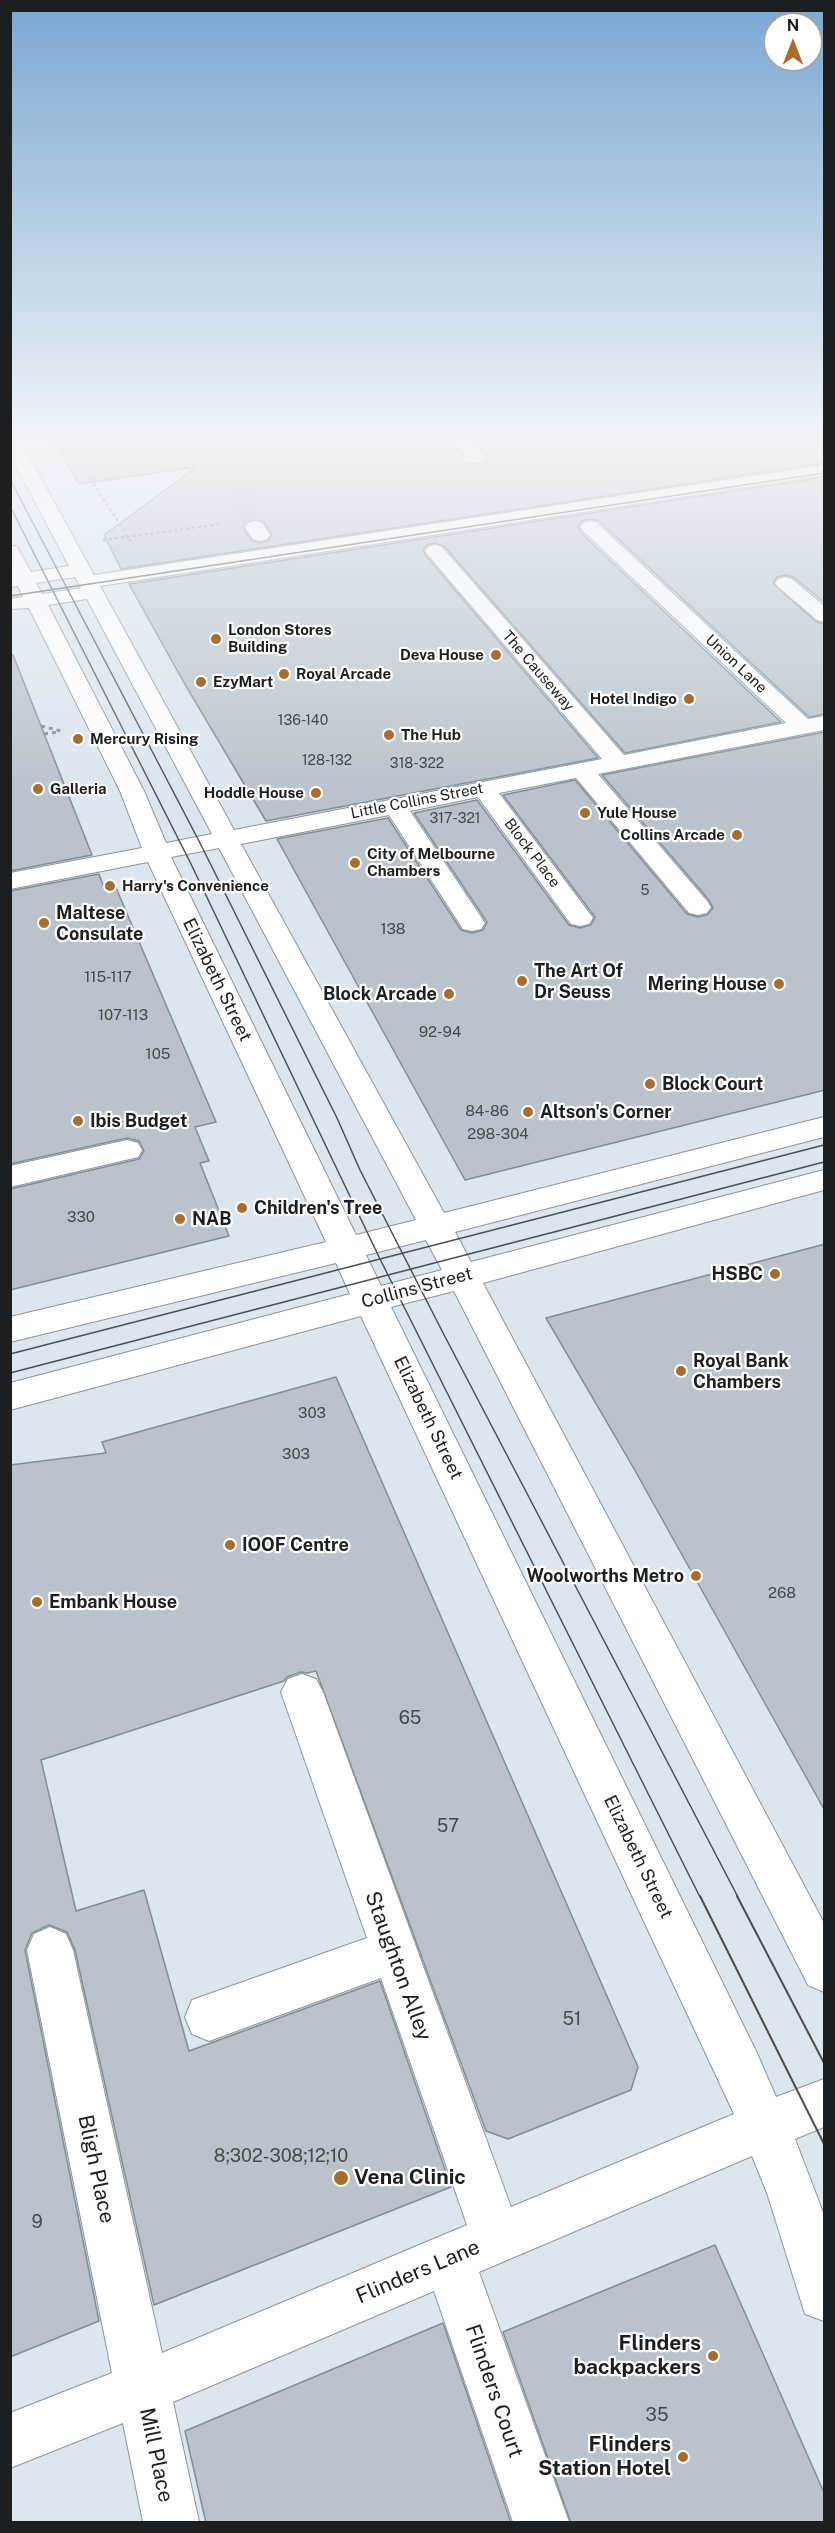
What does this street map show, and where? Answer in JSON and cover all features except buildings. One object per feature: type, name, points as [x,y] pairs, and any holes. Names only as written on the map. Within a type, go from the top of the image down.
[{"type":"street","name":"Elizabeth Street","points":[[11,556],[17,580],[35,601],[132,791],[157,851],[765,2127],[792,2192],[825,2295]]},
{"type":"street","points":[[74,556],[462,1276],[825,1969]]},
{"type":"street","points":[[17,580],[88,581],[253,556]]},
{"type":"street","name":"The Causeway","points":[[439,556],[618,763]]},
{"type":"street","name":"Union Lane","points":[[623,556],[817,727]]},
{"type":"street","points":[[10,605],[35,601],[88,581]]},
{"type":"street","points":[[785,583],[825,616]]},
{"type":"street","name":"Little Collins Street","points":[[10,881],[618,763],[817,727]]},
{"type":"street","points":[[582,770],[698,907]]},
{"type":"street","name":"Block Place","points":[[483,789],[580,918]]},
{"type":"street","points":[[395,806],[472,923]]},
{"type":"street","points":[[10,1330],[346,1249],[825,1127]]},
{"type":"street","points":[[10,1177],[127,1150]]},
{"type":"street","name":"Collins Street","points":[[10,1397],[371,1299],[825,1180]]},
{"type":"street","name":"Staughton Alley","points":[[302,1692],[497,2238]]},
{"type":"street","name":"Bligh Place","points":[[50,1950],[142,2388]]},
{"type":"street","points":[[209,2017],[393,1951]]},
{"type":"street","name":"Flinders Lane","points":[[10,2441],[142,2388],[701,2152],[825,2103]]},
{"type":"street","name":"Flinders Court","points":[[448,2259],[541,2523]]},
{"type":"street","name":"Mill Place","points":[[142,2388],[171,2523]]},
{"type":"path","points":[[41,726],[62,731],[44,734]]},
{"type":"tram line","points":[[35,556],[52,590]]},
{"type":"tram line","points":[[50,556],[67,587]]},
{"type":"tram line","points":[[67,587],[273,556]]},
{"type":"tram line","points":[[52,590],[67,587]]},
{"type":"tram line","points":[[67,587],[200,843],[402,1253]]},
{"type":"tram line","points":[[10,596],[52,590]]},
{"type":"tram line","points":[[52,590],[191,864],[380,1259]]},
{"type":"tram line","points":[[402,1253],[824,1145]]},
{"type":"tram line","points":[[411,1269],[824,1162]]},
{"type":"tram line","points":[[380,1259],[402,1253]]},
{"type":"tram line","points":[[402,1253],[411,1269]]},
{"type":"tram line","points":[[10,1354],[380,1259]]},
{"type":"tram line","points":[[380,1259],[388,1275]]},
{"type":"tram line","points":[[388,1275],[411,1269]]},
{"type":"tram line","points":[[411,1269],[738,1897]]},
{"type":"tram line","points":[[10,1373],[388,1275]]},
{"type":"tram line","points":[[388,1275],[700,1897]]},
{"type":"tram line","points":[[700,1896],[824,2144]]},
{"type":"tram line","points":[[737,1896],[824,2063]]},
{"type":"place","name":"London Stores Building","points":[[216,639]]},
{"type":"place","name":"Deva House","points":[[496,655]]},
{"type":"place","name":"Royal Arcade","points":[[284,674]]},
{"type":"place","name":"EzyMart","points":[[201,682]]},
{"type":"place","name":"Hotel Indigo","points":[[689,699]]},
{"type":"place","name":"The Hub","points":[[389,735]]},
{"type":"place","name":"Mercury Rising","points":[[78,739]]},
{"type":"place","name":"Galleria","points":[[38,789]]},
{"type":"place","name":"Hoddle House","points":[[316,793]]},
{"type":"place","name":"Yule House","points":[[585,813]]},
{"type":"place","name":"Collins Arcade","points":[[737,835]]},
{"type":"place","name":"City of Melbourne Chambers","points":[[355,863]]},
{"type":"place","name":"Harry's Convenience","points":[[110,886]]},
{"type":"place","name":"Maltese Consulate","points":[[44,923]]},
{"type":"place","name":"The Art Of Dr Seuss","points":[[522,981]]},
{"type":"place","name":"Mering House","points":[[779,984]]},
{"type":"place","name":"Block Arcade","points":[[449,994]]},
{"type":"place","name":"Block Court","points":[[650,1084]]},
{"type":"place","name":"Altson's Corner","points":[[528,1112]]},
{"type":"place","name":"Ibis Budget","points":[[78,1121]]},
{"type":"place","name":"Children's Tree","points":[[242,1208]]},
{"type":"place","name":"NAB","points":[[180,1219]]},
{"type":"place","name":"HSBC","points":[[775,1274]]},
{"type":"place","name":"Royal Bank Chambers","points":[[681,1371]]},
{"type":"place","name":"IOOF Centre","points":[[230,1545]]},
{"type":"place","name":"Woolworths Metro","points":[[696,1576]]},
{"type":"place","name":"Embank House","points":[[37,1602]]},
{"type":"place","name":"Vena Clinic","points":[[341,2178]]},
{"type":"place","name":"Flinders backpackers","points":[[713,2356]]},
{"type":"place","name":"Flinders Station Hotel","points":[[683,2457]]}]
